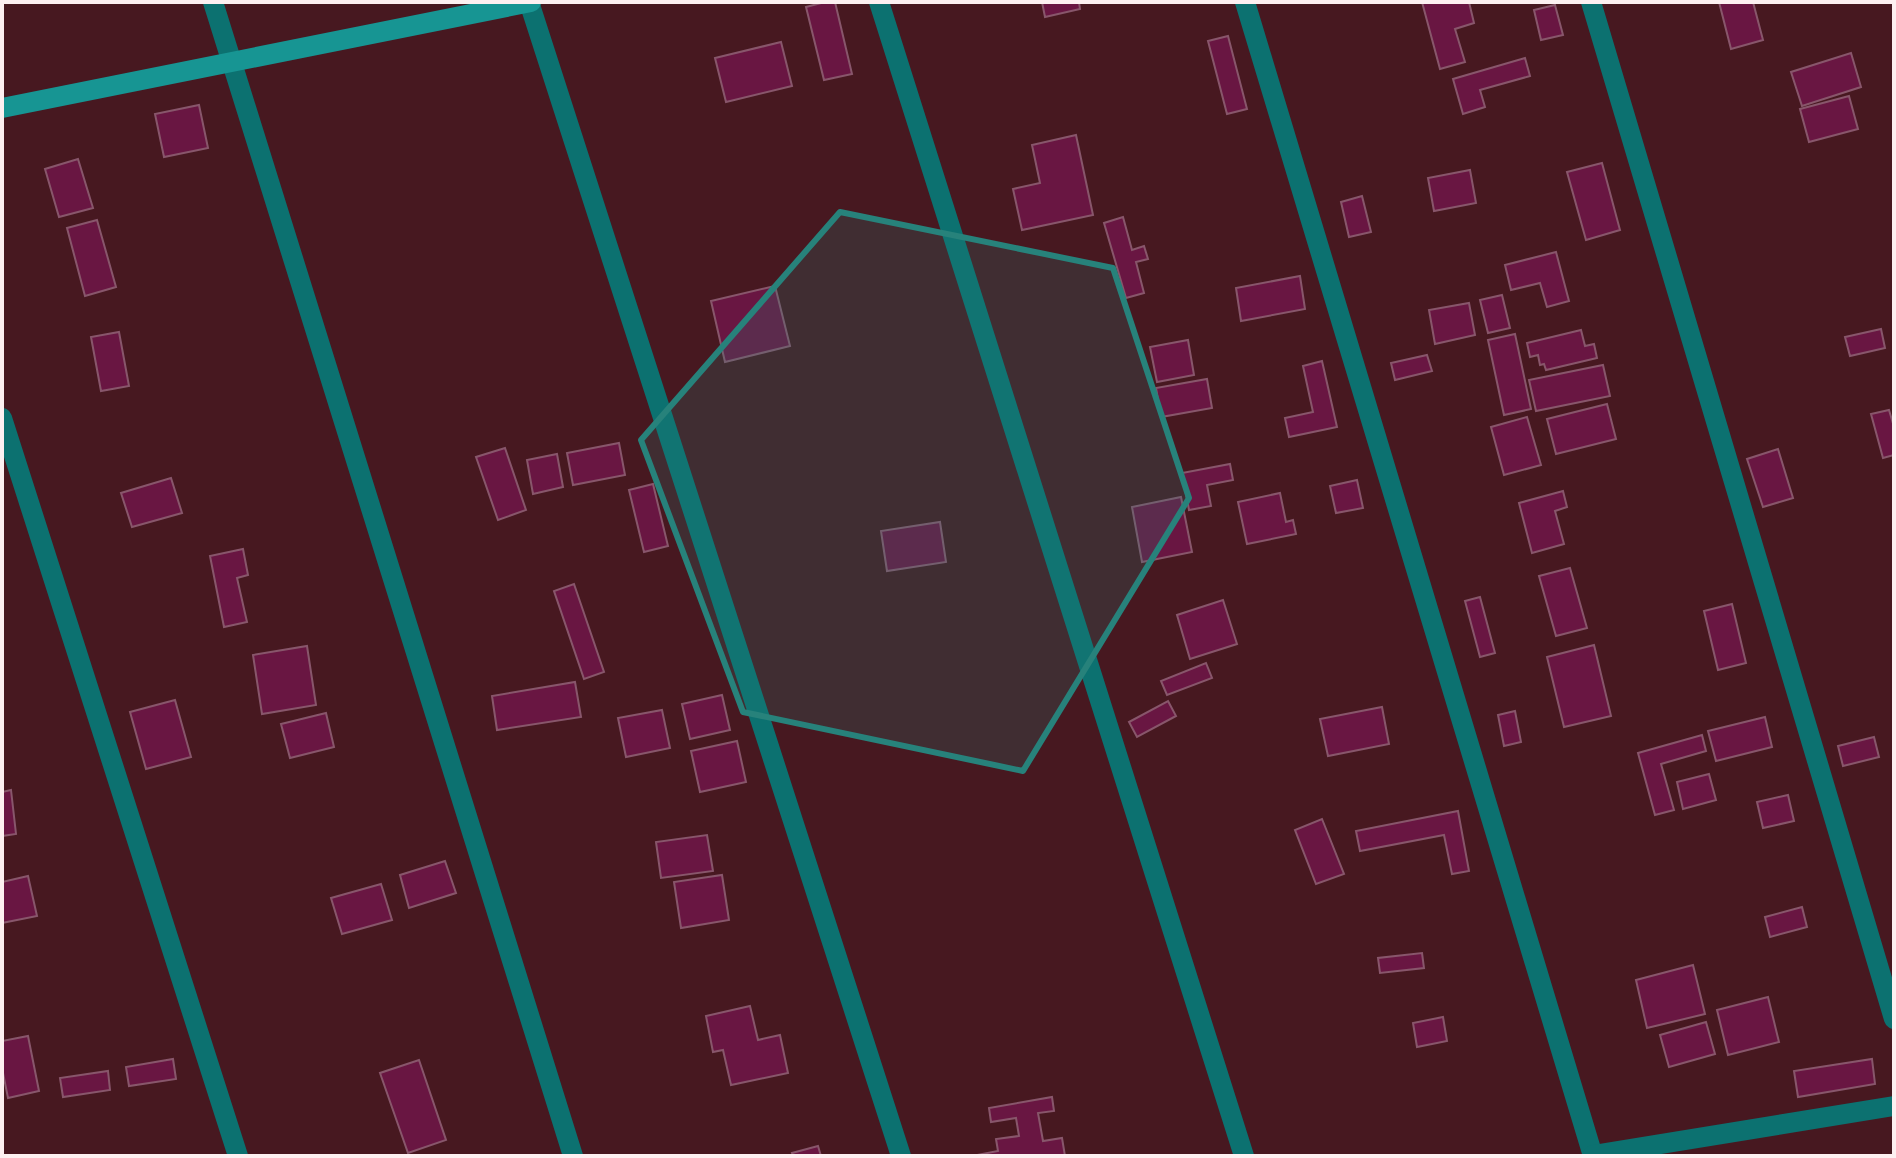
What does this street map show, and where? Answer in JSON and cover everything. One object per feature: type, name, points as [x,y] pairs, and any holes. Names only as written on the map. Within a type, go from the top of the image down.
[{"type":"main road","points":[[2,108],[530,2]]},
{"type":"street","points":[[213,2],[573,1156]]},
{"type":"street","points":[[530,2],[901,1156]]},
{"type":"street","points":[[879,2],[1244,1156]]},
{"type":"street","points":[[1245,2],[1593,1155],[1894,1106]]},
{"type":"street","points":[[1591,2],[1894,1019]]},
{"type":"street","points":[[2,418],[238,1156]]},
{"type":"highlighted area","points":[[840,212],[1113,268],[1189,498],[1023,771],[743,712],[641,440]]},
{"type":"building","points":[[835,2],[852,74],[824,80],[806,7]]},
{"type":"building","points":[[1042,2],[1079,2],[1080,9],[1045,17]]},
{"type":"building","points":[[1422,2],[1469,2],[1474,23],[1455,29],[1465,62],[1440,69]]},
{"type":"building","points":[[1719,2],[1753,2],[1763,40],[1731,49]]},
{"type":"building","points":[[1555,5],[1563,35],[1541,40],[1534,10]]},
{"type":"building","points":[[1228,36],[1247,109],[1227,114],[1208,41]]},
{"type":"building","points":[[781,42],[792,86],[726,102],[715,58]]},
{"type":"building","points":[[1851,53],[1861,87],[1802,106],[1791,72]]},
{"type":"building","points":[[1525,58],[1530,76],[1480,90],[1485,107],[1463,114],[1453,79]]},
{"type":"building","points":[[1849,96],[1858,129],[1809,142],[1800,109]]},
{"type":"building","points":[[199,105],[208,148],[164,157],[155,114]]},
{"type":"building","points":[[1076,135],[1093,215],[1022,230],[1013,189],[1040,183],[1032,145]]},
{"type":"building","points":[[78,159],[93,208],[59,217],[45,169]]},
{"type":"building","points":[[1602,163],[1620,230],[1586,240],[1567,172]]},
{"type":"building","points":[[1470,170],[1476,203],[1434,211],[1428,178]]},
{"type":"building","points":[[1362,196],[1371,232],[1349,237],[1341,202]]},
{"type":"building","points":[[1123,217],[1132,250],[1144,246],[1148,259],[1136,262],[1144,293],[1126,298],[1104,223]]},
{"type":"building","points":[[97,220],[116,287],[85,296],[67,228]]},
{"type":"building","points":[[1556,252],[1569,301],[1547,307],[1540,283],[1511,290],[1505,265]]},
{"type":"building","points":[[1300,276],[1305,309],[1241,321],[1236,288]]},
{"type":"building","points":[[775,286],[790,346],[725,362],[711,301]]},
{"type":"building","points":[[1502,295],[1510,328],[1488,333],[1480,300]]},
{"type":"building","points":[[1469,303],[1475,335],[1435,344],[1429,310]]},
{"type":"building","points":[[1881,329],[1885,348],[1850,356],[1845,337]]},
{"type":"building","points":[[1581,330],[1585,346],[1594,344],[1597,358],[1546,370],[1544,364],[1540,365],[1538,355],[1530,357],[1527,343]]},
{"type":"building","points":[[119,332],[129,386],[101,391],[91,337]]},
{"type":"building","points":[[1515,334],[1531,409],[1504,415],[1488,340]]},
{"type":"building","points":[[1188,340],[1194,375],[1157,382],[1150,347]]},
{"type":"building","points":[[1427,355],[1432,371],[1395,380],[1391,363]]},
{"type":"building","points":[[1322,361],[1337,427],[1289,437],[1285,418],[1313,412],[1303,366]]},
{"type":"building","points":[[1603,365],[1610,396],[1536,411],[1529,380]]},
{"type":"building","points":[[1207,379],[1212,408],[1161,417],[1156,388]]},
{"type":"building","points":[[1607,404],[1616,439],[1556,454],[1547,419]]},
{"type":"building","points":[[1889,410],[1894,427],[1894,455],[1883,458],[1871,414]]},
{"type":"building","points":[[1527,417],[1541,465],[1504,475],[1491,427]]},
{"type":"building","points":[[619,443],[625,475],[573,485],[567,453]]},
{"type":"building","points":[[505,448],[526,510],[498,520],[476,457]]},
{"type":"building","points":[[1778,449],[1793,498],[1763,507],[1747,459]]},
{"type":"building","points":[[557,454],[563,487],[533,494],[527,460]]},
{"type":"building","points":[[1230,464],[1233,480],[1207,485],[1211,506],[1189,510],[1182,473]]},
{"type":"building","points":[[171,478],[182,513],[132,527],[121,493]]},
{"type":"building","points":[[1357,480],[1363,508],[1336,513],[1330,486]]},
{"type":"building","points":[[653,484],[668,546],[644,552],[629,490]]},
{"type":"building","points":[[1563,491],[1567,507],[1555,511],[1564,544],[1532,553],[1519,503]]},
{"type":"building","points":[[1280,493],[1286,522],[1293,520],[1296,534],[1247,544],[1238,502]]},
{"type":"building","points":[[1181,497],[1192,552],[1142,562],[1132,507]]},
{"type":"building","points":[[940,522],[946,562],[887,571],[881,531]]},
{"type":"building","points":[[243,549],[248,575],[237,578],[247,622],[224,627],[210,556]]},
{"type":"building","points":[[1570,568],[1587,628],[1556,636],[1539,576]]},
{"type":"building","points":[[574,584],[604,672],[584,679],[554,591]]},
{"type":"building","points":[[1480,597],[1495,653],[1480,657],[1465,601]]},
{"type":"building","points":[[1223,600],[1237,644],[1190,659],[1177,615]]},
{"type":"building","points":[[1732,604],[1746,663],[1718,670],[1704,611]]},
{"type":"building","points":[[1594,645],[1611,716],[1564,727],[1547,657]]},
{"type":"building","points":[[307,646],[316,705],[262,714],[253,655]]},
{"type":"building","points":[[1206,663],[1212,678],[1167,695],[1161,681]]},
{"type":"building","points":[[575,682],[581,717],[497,730],[492,696]]},
{"type":"building","points":[[722,695],[730,730],[690,739],[682,704]]},
{"type":"building","points":[[175,700],[191,757],[146,769],[130,712]]},
{"type":"building","points":[[1168,701],[1176,716],[1137,737],[1129,722]]},
{"type":"building","points":[[1382,707],[1389,744],[1328,756],[1320,719]]},
{"type":"building","points":[[662,710],[670,748],[626,757],[618,718]]},
{"type":"building","points":[[1515,711],[1521,742],[1504,746],[1498,715]]},
{"type":"building","points":[[326,713],[334,747],[290,758],[281,724]]},
{"type":"building","points":[[1765,717],[1772,747],[1716,761],[1708,731]]},
{"type":"building","points":[[1702,735],[1706,751],[1661,764],[1674,810],[1655,815],[1638,753]]},
{"type":"building","points":[[1874,737],[1879,757],[1843,766],[1838,746]]},
{"type":"building","points":[[737,741],[746,782],[700,792],[691,751]]},
{"type":"building","points":[[1709,774],[1716,800],[1683,809],[1677,782]]},
{"type":"building","points":[[11,790],[16,834],[2,836],[2,792]]},
{"type":"building","points":[[1788,795],[1794,821],[1763,828],[1757,802]]},
{"type":"building","points":[[1458,811],[1469,871],[1452,874],[1444,835],[1360,851],[1356,831]]},
{"type":"building","points":[[1322,819],[1344,874],[1316,884],[1295,830]]},
{"type":"building","points":[[707,835],[713,871],[661,878],[656,842]]},
{"type":"building","points":[[445,861],[456,893],[409,908],[400,875]]},
{"type":"building","points":[[722,875],[729,920],[681,928],[674,882]]},
{"type":"building","points":[[28,876],[37,916],[2,923],[2,882]]},
{"type":"building","points":[[381,884],[392,920],[342,934],[331,898]]},
{"type":"building","points":[[1802,907],[1807,927],[1770,937],[1765,917]]},
{"type":"building","points":[[1422,953],[1424,968],[1380,973],[1378,958]]},
{"type":"building","points":[[1693,965],[1705,1014],[1647,1028],[1636,980]]},
{"type":"building","points":[[1768,997],[1779,1042],[1728,1055],[1717,1010]]},
{"type":"building","points":[[750,1006],[758,1040],[780,1035],[788,1073],[731,1085],[723,1050],[713,1052],[706,1016]]},
{"type":"building","points":[[1443,1017],[1447,1041],[1417,1047],[1413,1023]]},
{"type":"building","points":[[1706,1022],[1715,1054],[1669,1067],[1660,1035]]},
{"type":"building","points":[[28,1036],[39,1091],[8,1098],[2,1068],[2,1041]]},
{"type":"building","points":[[173,1059],[176,1079],[129,1086],[126,1067]]},
{"type":"building","points":[[1872,1059],[1875,1084],[1798,1097],[1794,1071]]},
{"type":"building","points":[[419,1060],[446,1140],[408,1153],[380,1073]]},
{"type":"building","points":[[108,1071],[110,1090],[63,1097],[60,1078]]},
{"type":"building","points":[[1052,1097],[1054,1111],[1038,1113],[1043,1141],[1062,1138],[1065,1156],[972,1156],[998,1151],[996,1139],[1019,1136],[1016,1118],[991,1122],[989,1108]]},
{"type":"building","points":[[818,1146],[821,1156],[793,1156],[792,1153]]}]
